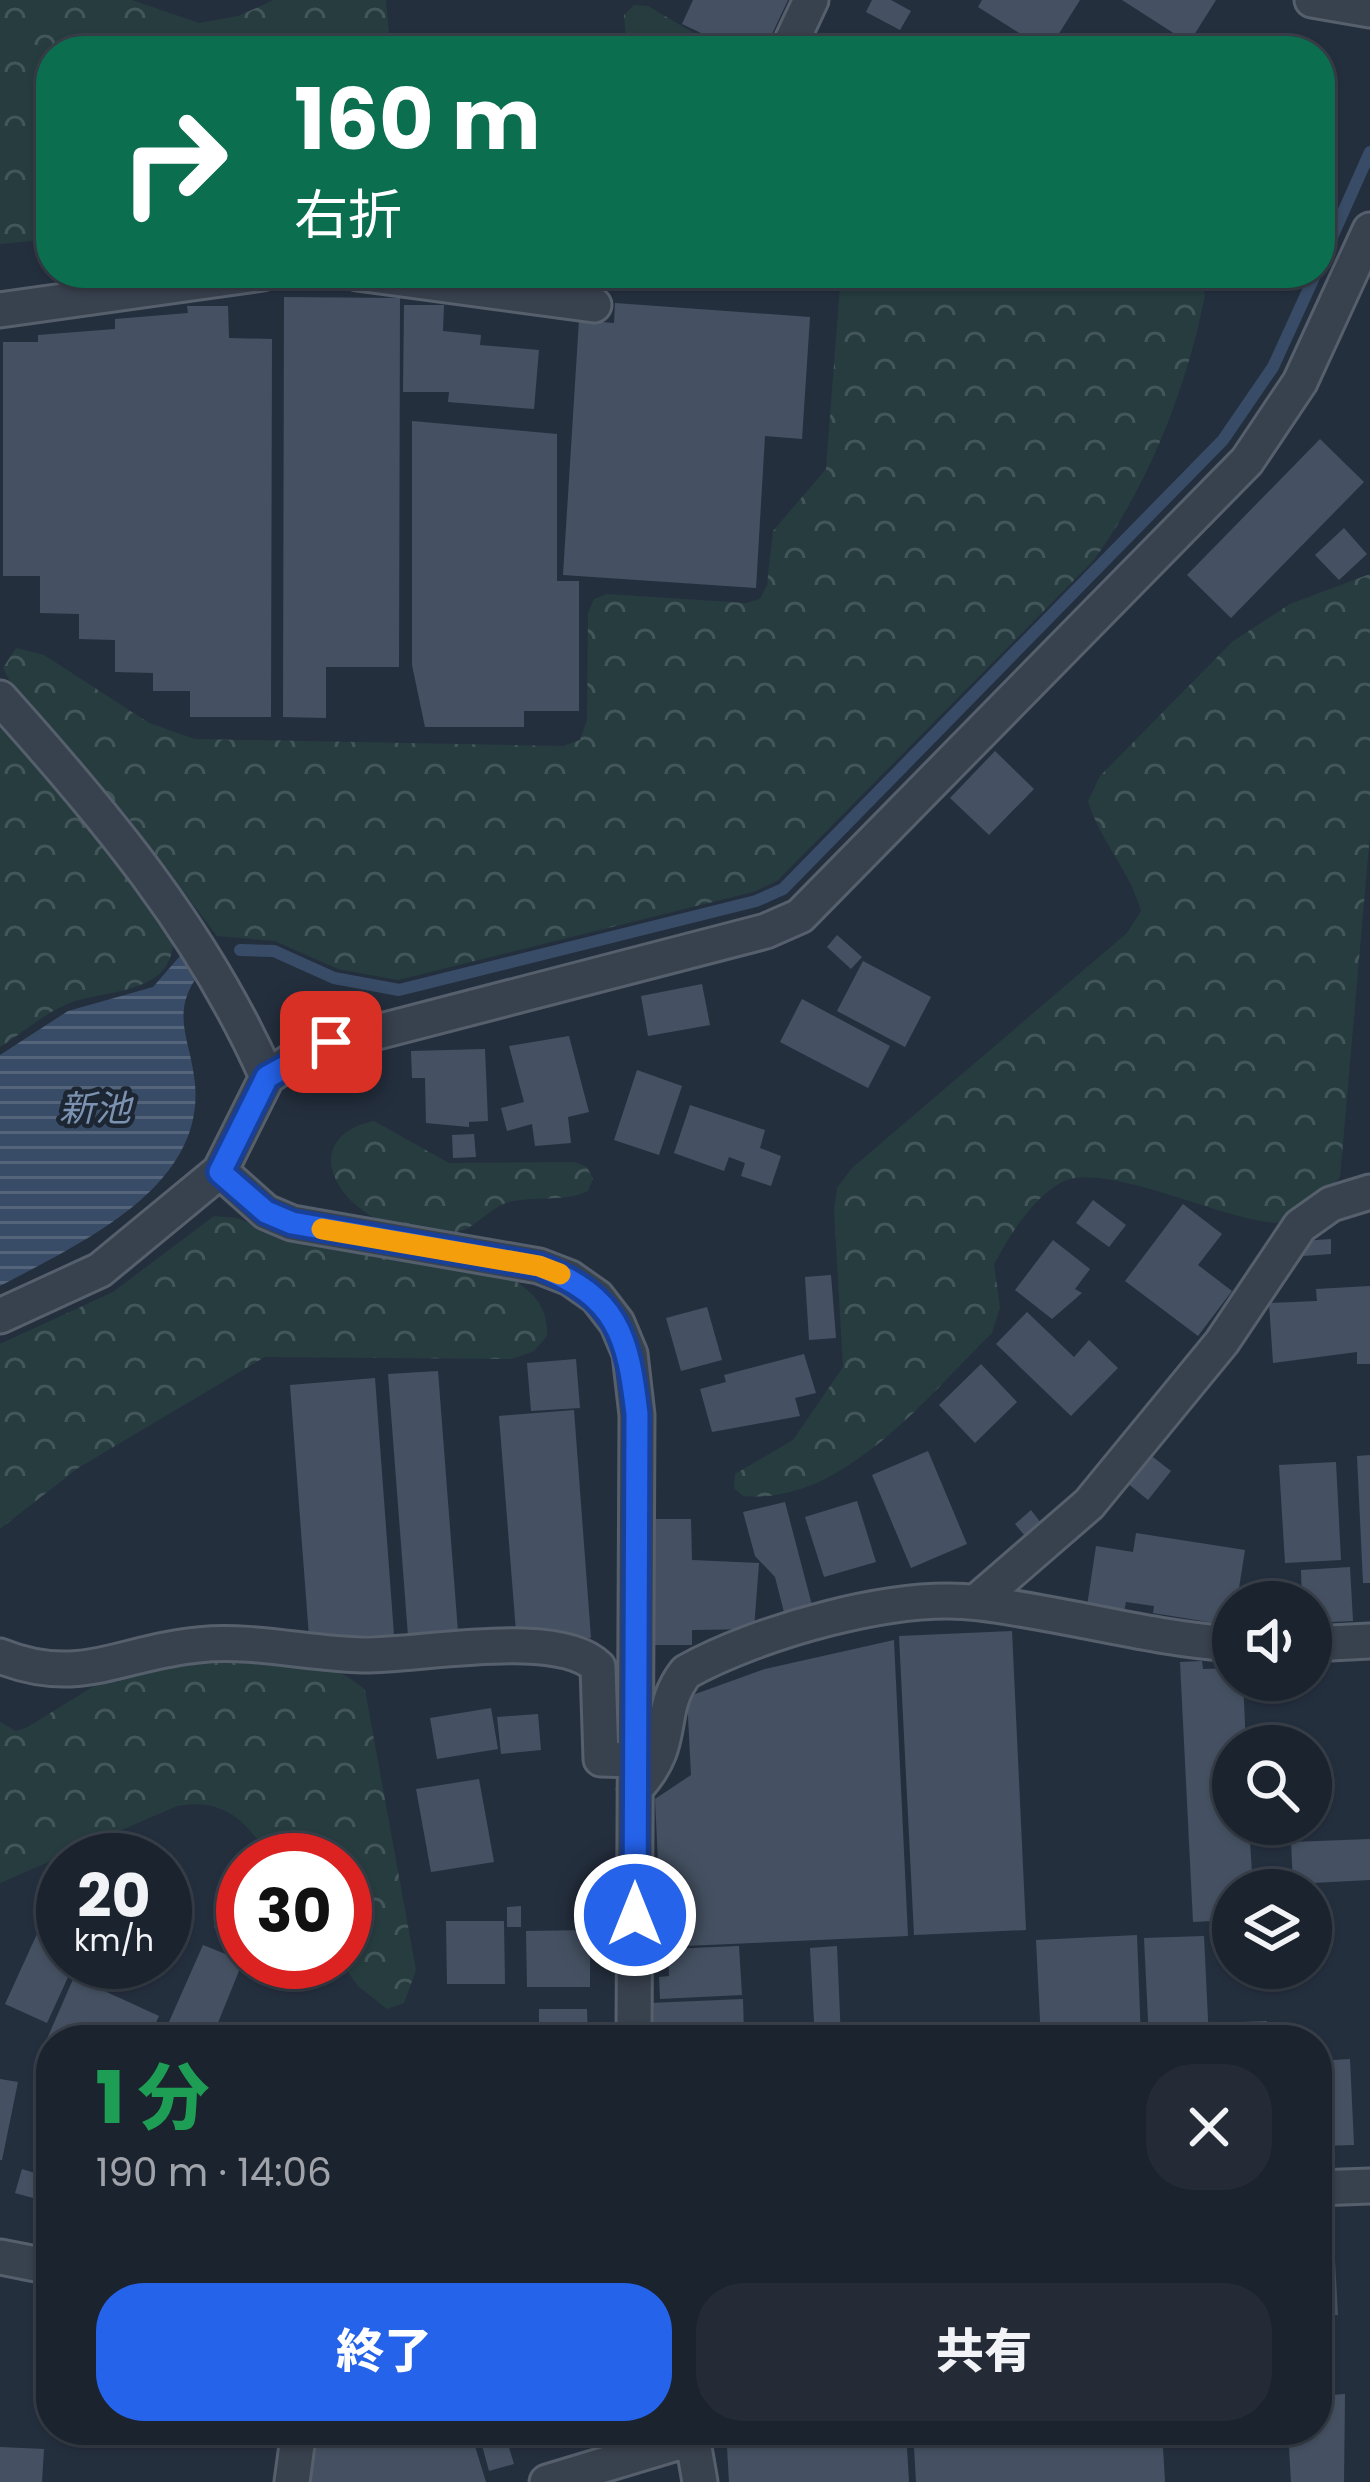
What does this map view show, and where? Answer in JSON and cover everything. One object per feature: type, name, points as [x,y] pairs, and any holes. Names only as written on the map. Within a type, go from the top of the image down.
[{"type":"street","points":[[794,36],[811,0]]},
{"type":"street","points":[[1312,0],[1370,10]]},
{"type":"street","points":[[0,1316],[100,1270],[220,1172],[267,1077],[308,1050],[355,1034],[766,932],[800,916],[1247,461],[1300,382],[1370,230]]},
{"type":"street","points":[[0,310],[156,288]]},
{"type":"street","points":[[468,288],[594,305]]},
{"type":"street","points":[[0,698],[148,871],[240,1018],[267,1077]]},
{"type":"street","points":[[220,1172],[266,1212],[292,1223],[539,1266],[597,1298],[617,1323],[630,1354],[637,1414],[634,2025]]},
{"type":"street","points":[[976,1602],[1089,1504],[1222,1342],[1300,1226],[1331,1204],[1370,1192]]},
{"type":"street","points":[[635,1774],[666,1746],[672,1689],[697,1666],[862,1612],[976,1602],[1139,1634],[1212,1642]]},
{"type":"street","points":[[1332,1643],[1370,1641]]},
{"type":"street","points":[[0,1656],[45,1671],[74,1672],[197,1645],[365,1656],[492,1646],[573,1652],[598,1667],[602,1760],[635,1774]]},
{"type":"street","points":[[1332,2187],[1370,2186]]},
{"type":"street","points":[[0,2257],[36,2264]]},
{"type":"street","points":[[292,2482],[297,2445]]},
{"type":"street","points":[[547,2482],[659,2445]]},
{"type":"street","points":[[694,2445],[700,2482]]},
{"type":"green space","points":[[0,0],[132,0],[199,23],[238,16],[274,0],[386,0],[390,36],[36,36],[36,240],[0,244]]},
{"type":"green space","points":[[634,5],[648,6],[699,36],[626,36],[624,15]]},
{"type":"green space","points":[[840,288],[1202,288],[1205,295],[1188,365],[1163,434],[1132,500],[1093,561],[777,881],[753,892],[398,980],[338,969],[275,941],[217,936],[127,816],[14,690],[3,668],[16,648],[44,655],[149,723],[195,739],[563,746],[580,740],[587,720],[588,613],[594,599],[607,594],[746,603],[760,599],[767,585],[773,531],[826,469]]},
{"type":"green space","points":[[1370,574],[1370,834],[1340,1177],[1329,1190],[1277,1223],[1111,1180],[1067,1180],[1044,1194],[1007,1242],[994,1265],[1000,1308],[992,1333],[940,1386],[849,1465],[780,1494],[743,1496],[734,1488],[735,1474],[793,1440],[843,1367],[834,1210],[837,1188],[852,1168],[1127,933],[1141,911],[1088,801],[1100,776],[1232,642],[1290,604]]},
{"type":"green space","points":[[0,722],[102,837],[173,944],[169,961],[146,982],[65,1005],[0,1047]]},
{"type":"green space","points":[[374,1121],[449,1163],[575,1162],[587,1167],[593,1179],[588,1191],[505,1204],[458,1232],[401,1227],[358,1207],[336,1180],[331,1165],[339,1138]]},
{"type":"green space","points":[[214,1216],[237,1218],[287,1239],[517,1282],[540,1305],[547,1336],[534,1351],[512,1359],[265,1357],[78,1468],[0,1529],[0,1344],[113,1292]]},
{"type":"green space","points":[[199,1657],[308,1663],[365,1690],[416,1970],[404,2003],[387,2009],[362,1989],[372,1989],[372,1833],[252,1833],[222,1809],[177,1806],[115,1833],[36,1833],[36,1867],[0,1883],[0,1722],[16,1731],[26,1728],[99,1683]]},
{"type":"water","name":"新池","points":[[180,956],[196,978],[184,1015],[194,1076],[194,1115],[182,1149],[161,1179],[133,1206],[101,1230],[0,1286],[0,1055],[68,1011],[153,987]]},
{"type":"building","points":[[693,0],[788,0],[771,36],[707,36],[682,24]]},
{"type":"building","points":[[872,0],[891,0],[911,11],[900,30],[866,12]]},
{"type":"building","points":[[982,0],[1080,0],[1057,36],[1024,36],[978,7]]},
{"type":"building","points":[[1122,0],[1216,0],[1193,36],[1178,36]]},
{"type":"building","points":[[284,297],[400,298],[399,667],[326,667],[326,718],[283,717]]},
{"type":"building","points":[[615,303],[810,317],[802,439],[765,436],[756,588],[563,575],[579,320],[614,323]]},
{"type":"building","points":[[404,305],[444,305],[443,331],[481,335],[480,345],[539,350],[534,409],[448,402],[449,392],[403,392]]},
{"type":"building","points":[[187,306],[228,306],[229,338],[272,339],[271,717],[190,717],[190,691],[153,691],[153,673],[115,672],[115,640],[79,639],[79,614],[40,613],[40,576],[3,576],[3,342],[38,342],[38,335],[115,329],[115,319],[188,313]]},
{"type":"building","points":[[412,421],[557,434],[557,581],[579,581],[579,711],[524,711],[524,727],[425,727],[412,665]]},
{"type":"building","points":[[1320,439],[1364,482],[1231,618],[1187,575]]},
{"type":"building","points":[[1344,528],[1367,554],[1339,580],[1315,555]]},
{"type":"building","points":[[995,751],[1034,789],[989,835],[950,798]]},
{"type":"building","points":[[837,935],[862,957],[851,969],[827,947]]},
{"type":"building","points":[[863,961],[931,997],[905,1047],[837,1011]]},
{"type":"building","points":[[702,984],[710,1025],[648,1036],[641,996]]},
{"type":"building","points":[[802,999],[890,1046],[868,1088],[780,1042]]},
{"type":"building","points":[[569,1036],[589,1112],[568,1117],[571,1143],[535,1146],[532,1124],[507,1131],[501,1108],[524,1102],[509,1046]]},
{"type":"building","points":[[485,1049],[488,1121],[469,1122],[469,1127],[426,1123],[425,1078],[412,1078],[411,1051]]},
{"type":"building","points":[[637,1070],[682,1086],[659,1155],[614,1140]]},
{"type":"building","points":[[690,1105],[765,1130],[760,1148],[781,1156],[771,1186],[741,1176],[745,1163],[729,1157],[724,1171],[674,1153]]},
{"type":"building","points":[[474,1134],[476,1157],[453,1158],[452,1135]]},
{"type":"building","points":[[1093,1200],[1126,1225],[1109,1247],[1076,1223]]},
{"type":"building","points":[[1183,1204],[1222,1234],[1198,1265],[1232,1291],[1198,1336],[1125,1281]]},
{"type":"building","points":[[1331,1239],[1331,1254],[1303,1256],[1302,1241]]},
{"type":"building","points":[[1053,1240],[1090,1269],[1075,1289],[1082,1293],[1052,1319],[1015,1290]]},
{"type":"building","points":[[831,1275],[836,1338],[809,1340],[805,1277]]},
{"type":"building","points":[[1370,1286],[1370,1364],[1357,1364],[1357,1352],[1273,1363],[1269,1303],[1317,1301],[1316,1289]]},
{"type":"building","points":[[707,1307],[722,1360],[681,1371],[666,1318]]},
{"type":"building","points":[[1027,1312],[1074,1357],[1089,1340],[1118,1368],[1071,1416],[996,1344]]},
{"type":"building","points":[[804,1354],[816,1393],[795,1398],[800,1416],[712,1432],[700,1389],[726,1382],[724,1375]]},
{"type":"building","points":[[576,1359],[580,1408],[531,1411],[527,1363]]},
{"type":"building","points":[[981,1364],[1017,1402],[975,1443],[939,1405]]},
{"type":"building","points":[[438,1371],[458,1632],[408,1636],[388,1374]]},
{"type":"building","points":[[375,1378],[394,1635],[309,1637],[290,1385]]},
{"type":"building","points":[[574,1410],[591,1638],[516,1632],[499,1416]]},
{"type":"building","points":[[928,1451],[967,1544],[911,1568],[872,1475]]},
{"type":"building","points":[[1149,1454],[1171,1471],[1148,1500],[1126,1482]]},
{"type":"building","points":[[1370,1455],[1370,1583],[1363,1583],[1357,1456]]},
{"type":"building","points":[[1336,1462],[1341,1560],[1285,1563],[1279,1465]]},
{"type":"building","points":[[857,1501],[876,1562],[824,1577],[805,1517]]},
{"type":"building","points":[[785,1502],[813,1609],[785,1616],[775,1577],[755,1556],[743,1512]]},
{"type":"building","points":[[1031,1510],[1041,1523],[1025,1536],[1015,1524]]},
{"type":"building","points":[[654,1519],[691,1519],[692,1560],[759,1563],[754,1629],[692,1630],[692,1645],[655,1645]]},
{"type":"building","points":[[1136,1533],[1245,1550],[1240,1581],[1212,1581],[1212,1623],[1153,1613],[1154,1606],[1126,1602],[1124,1612],[1087,1606],[1096,1546],[1133,1552]]},
{"type":"building","points":[[1350,1567],[1353,1621],[1332,1622],[1332,1581],[1301,1581],[1301,1570]]},
{"type":"building","points":[[1012,1631],[1026,1930],[914,1935],[899,1636]]},
{"type":"building","points":[[894,1640],[908,1936],[662,1947],[655,1799],[691,1775],[687,1697],[765,1669]]},
{"type":"building","points":[[1202,1661],[1203,1669],[1212,1669],[1212,1701],[1244,1701],[1245,1725],[1212,1725],[1212,1845],[1250,1845],[1252,1869],[1212,1869],[1212,1921],[1193,1922],[1180,1662]]},
{"type":"building","points":[[491,1708],[498,1749],[437,1759],[430,1718]]},
{"type":"building","points":[[538,1714],[541,1750],[501,1754],[497,1717]]},
{"type":"building","points":[[479,1779],[494,1862],[431,1872],[416,1789]]},
{"type":"building","points":[[1370,1839],[1370,1880],[1332,1882],[1332,1869],[1292,1869],[1291,1845],[1332,1845],[1332,1840]]},
{"type":"building","points":[[521,1906],[521,1927],[507,1927],[507,1907]]},
{"type":"building","points":[[446,1921],[504,1921],[505,1984],[447,1984]]},
{"type":"building","points":[[590,1930],[590,1987],[527,1987],[526,1931]]},
{"type":"building","points":[[1137,1935],[1140,2025],[1040,2025],[1036,1940]]},
{"type":"building","points":[[36,1936],[36,1989],[63,1989],[47,2023],[5,2004]]},
{"type":"building","points":[[1204,1936],[1208,2025],[1148,2025],[1144,1938]]},
{"type":"building","points":[[203,1945],[216,1950],[216,1989],[232,1989],[217,2025],[168,2025],[184,1989],[192,1989],[192,1970]]},
{"type":"building","points":[[739,1946],[742,1995],[660,1999],[659,1977],[669,1976],[668,1949]]},
{"type":"building","points":[[837,1946],[840,2025],[814,2025],[810,1948]]},
{"type":"building","points":[[69,1989],[100,1989],[159,2016],[155,2025],[53,2025]]},
{"type":"building","points":[[743,1999],[744,2025],[652,2025],[650,2003]]},
{"type":"building","points":[[539,2009],[587,2009],[588,2025],[539,2025]]},
{"type":"building","points":[[1267,2021],[1267,2025],[1219,2025]]},
{"type":"building","points":[[1350,2059],[1354,2145],[1332,2146],[1332,2060]]},
{"type":"building","points":[[0,2079],[18,2082],[2,2160],[0,2160]]},
{"type":"building","points":[[22,2169],[36,2173],[36,2199],[15,2193]]},
{"type":"building","points":[[1332,2223],[1338,2315],[1332,2315]]},
{"type":"building","points":[[1345,2394],[1344,2482],[1291,2482],[1289,2445],[1332,2445],[1332,2395]]},
{"type":"building","points":[[315,2445],[475,2445],[486,2482],[306,2482]]},
{"type":"building","points":[[482,2445],[508,2445],[514,2464],[489,2471]]},
{"type":"building","points":[[727,2445],[907,2445],[909,2482],[729,2482]]},
{"type":"building","points":[[914,2445],[1163,2445],[1165,2482],[916,2482]]},
{"type":"building","points":[[0,2447],[44,2449],[42,2482],[0,2482]]},
{"type":"waterway","points":[[1335,230],[1370,152]]},
{"type":"waterway","points":[[240,950],[274,951],[334,978],[399,990],[756,901],[783,889],[1223,440],[1273,367],[1309,288]]},
{"type":"slow traffic","points":[[322,1229],[539,1266],[560,1274]]},
{"type":"route","points":[[331,1042],[308,1050],[267,1077],[220,1172],[266,1212],[292,1223],[539,1266],[570,1278],[597,1298],[617,1323],[630,1354],[637,1414],[635,1915]]}]
